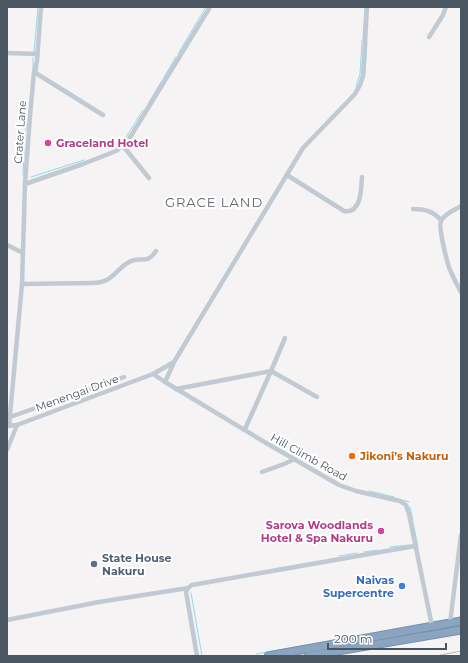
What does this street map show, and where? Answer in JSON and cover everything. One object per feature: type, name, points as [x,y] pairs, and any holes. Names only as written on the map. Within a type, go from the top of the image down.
[{"type":"highway","points":[[268,656],[461,621]]},
{"type":"highway","points":[[308,656],[461,630]]},
{"type":"street","name":"Crater Lane","points":[[8,426],[22,284],[25,184],[41,7]]},
{"type":"street","points":[[25,184],[83,164],[116,151],[123,146],[129,139],[210,7]]},
{"type":"street","points":[[165,382],[174,362],[303,148],[355,94],[360,85],[363,76],[367,7]]},
{"type":"street","points":[[429,37],[444,15],[446,7]]},
{"type":"street","points":[[7,53],[37,54]]},
{"type":"street","points":[[34,72],[103,115]]},
{"type":"street","points":[[123,146],[149,178]]},
{"type":"street","points":[[287,175],[344,211],[348,212],[359,202],[362,177]]},
{"type":"street","points":[[461,206],[441,220],[440,223],[443,244],[450,270],[461,292]]},
{"type":"street","points":[[413,209],[426,210],[441,220]]},
{"type":"street","points":[[7,245],[23,253]]},
{"type":"street","points":[[22,284],[104,282],[129,262],[151,258],[156,251]]},
{"type":"street","points":[[245,430],[285,338]]},
{"type":"street","name":"Menengai Drive","points":[[8,426],[153,374],[174,362]]},
{"type":"street","points":[[176,388],[271,370],[317,397]]},
{"type":"street","name":"Hill Climb Road","points":[[153,374],[342,487],[397,500],[403,503],[408,508],[432,626]]},
{"type":"street","points":[[10,417],[124,377]]},
{"type":"street","points":[[7,450],[17,424]]},
{"type":"street","points":[[262,472],[295,459]]},
{"type":"street","points":[[450,623],[461,535]]},
{"type":"street","points":[[7,620],[99,602],[188,588],[192,585],[415,546]]},
{"type":"street","points":[[188,588],[186,592],[197,656]]},
{"type":"waterway","points":[[34,52],[38,7]]},
{"type":"waterway","points":[[178,54],[206,7]]},
{"type":"waterway","points":[[363,38],[365,7]]},
{"type":"waterway","points":[[356,87],[360,74],[362,40]]},
{"type":"waterway","points":[[365,74],[367,42]]},
{"type":"waterway","points":[[163,79],[176,57]]},
{"type":"waterway","points":[[33,58],[33,69]]},
{"type":"waterway","points":[[37,73],[38,66]]},
{"type":"waterway","points":[[148,104],[161,82]]},
{"type":"waterway","points":[[123,142],[143,110]]},
{"type":"waterway","points":[[23,176],[25,133],[27,124]]},
{"type":"waterway","points":[[31,177],[84,160]]},
{"type":"waterway","points":[[369,491],[394,497]]},
{"type":"waterway","points":[[402,500],[409,502]]},
{"type":"waterway","points":[[410,507],[413,520]]},
{"type":"waterway","points":[[413,522],[418,547]]},
{"type":"waterway","points":[[390,547],[409,545]]},
{"type":"waterway","points":[[364,552],[377,550]]},
{"type":"waterway","points":[[339,556],[357,553]]},
{"type":"waterway","points":[[191,593],[202,656]]},
{"type":"waterway","points":[[318,643],[378,633]]},
{"type":"waterway","points":[[256,654],[307,645]]},
{"type":"railway","points":[[436,656],[461,651]]},
{"type":"place","name":"Graceland Hotel","points":[[48,143]]},
{"type":"place","name":"Jikoni’s Nakuru","points":[[352,456]]},
{"type":"place","name":"Sarova Woodlands Hotel & Spa Nakuru","points":[[381,531]]},
{"type":"place","name":"State House Nakuru","points":[[94,564]]},
{"type":"place","name":"Naivas Supercentre","points":[[402,586]]},
{"type":"district","name":"GRACE LAND","points":[[214,202]]}]
